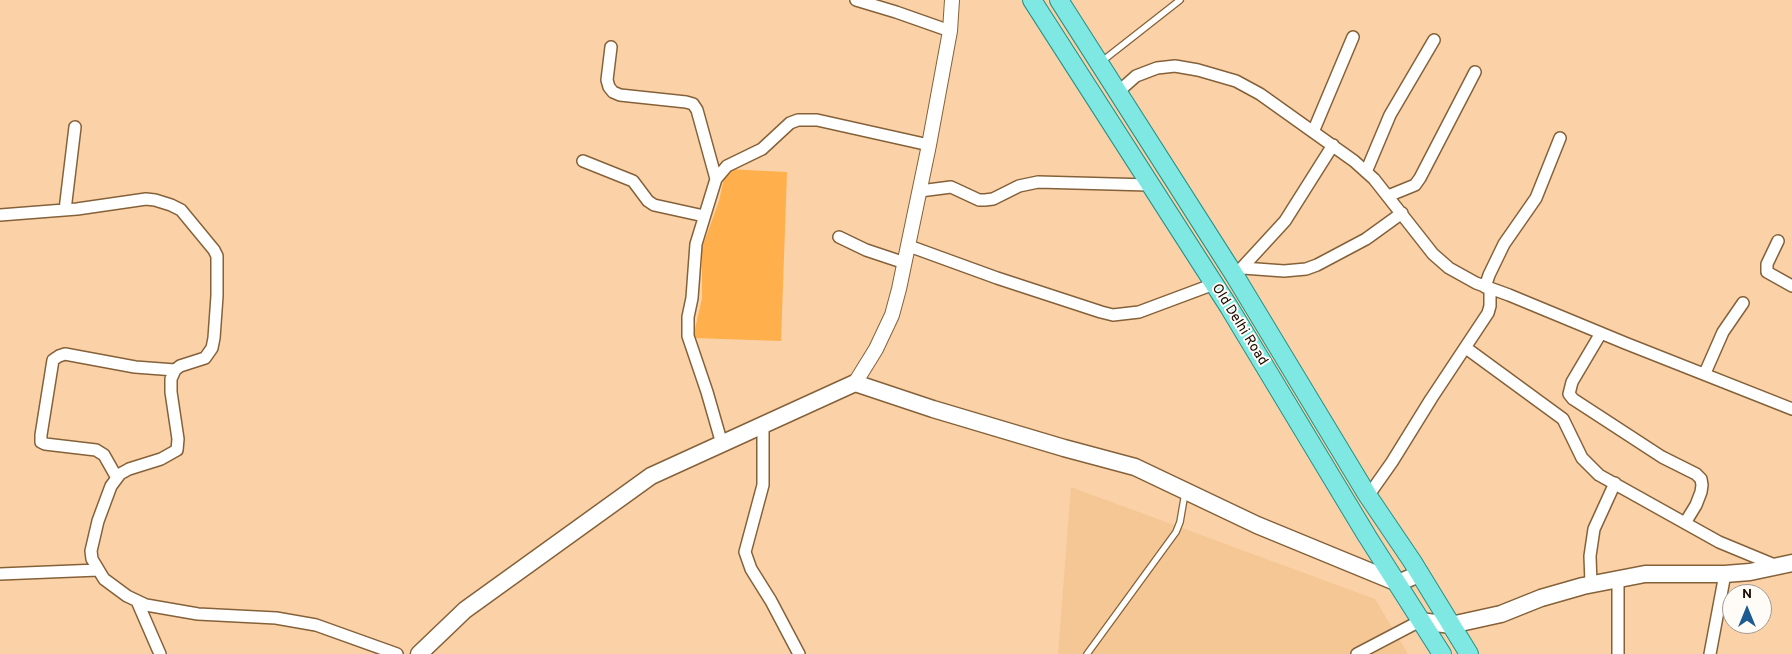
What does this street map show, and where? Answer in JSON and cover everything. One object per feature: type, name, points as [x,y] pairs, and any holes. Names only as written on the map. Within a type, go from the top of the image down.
[{"type":"main road","name":"Old Delhi Road","points":[[1032,0],[1214,284],[1367,536],[1442,654]]},
{"type":"main road","name":"Old Delhi Road","points":[[1059,0],[1118,92],[1239,272],[1368,496],[1469,654]]},
{"type":"main road","points":[[419,654],[465,610],[651,476],[854,383],[980,423],[1134,467],[1257,525],[1398,583],[1419,574]]},
{"type":"main road","points":[[1420,621],[1451,625],[1501,614],[1541,598],[1591,584],[1646,574],[1725,574],[1750,572],[1786,565]]},
{"type":"street","points":[[856,0],[950,31]]},
{"type":"street","points":[[854,383],[876,349],[892,315],[909,246],[929,145],[950,31],[952,0]]},
{"type":"street","points":[[1313,132],[1353,37]]},
{"type":"street","points":[[1366,172],[1390,115],[1434,40]]},
{"type":"street","points":[[611,46],[607,80],[613,92],[693,104],[697,110],[716,179]]},
{"type":"street","points":[[1118,92],[1136,76],[1157,68],[1175,66],[1198,70],[1236,81],[1260,94],[1333,145],[1366,172],[1388,196],[1433,254],[1449,268],[1488,288],[1792,409]]},
{"type":"street","points":[[1388,196],[1415,184],[1420,178],[1475,72]]},
{"type":"street","points":[[722,444],[688,336],[693,261],[696,244],[716,179],[727,166],[762,149],[790,124],[798,120],[817,120],[929,145]]},
{"type":"street","points":[[65,210],[75,127]]},
{"type":"street","points":[[1368,496],[1488,313],[1490,306],[1489,275],[1504,244],[1536,198],[1560,138]]},
{"type":"street","points":[[1239,272],[1285,221],[1333,145]]},
{"type":"street","points":[[583,161],[633,181],[648,201],[654,204],[704,216]]},
{"type":"street","points":[[920,191],[951,187],[979,200],[985,200],[993,199],[1019,186],[1038,182],[1149,185]]},
{"type":"street","points":[[0,215],[65,210],[146,199],[165,202],[181,210],[214,250],[218,262],[212,348],[205,358],[180,366],[175,370],[171,379],[171,392],[178,439],[177,450],[171,455],[129,469],[120,474],[107,496],[91,551],[98,570],[104,579],[127,596],[146,605],[198,614],[276,618],[316,626],[397,654]]},
{"type":"street","points":[[1239,272],[1306,269],[1366,239],[1402,214]]},
{"type":"street","points":[[839,237],[866,250],[905,263]]},
{"type":"street","points":[[1778,242],[1767,264],[1767,272],[1792,286]]},
{"type":"street","points":[[909,246],[998,278],[1101,312],[1113,314],[1138,312],[1214,284]]},
{"type":"street","points":[[1704,373],[1723,332],[1743,303]]},
{"type":"street","points":[[1600,333],[1572,382],[1569,394],[1573,399],[1662,457],[1696,474],[1701,479],[1701,492],[1696,505],[1685,523]]},
{"type":"street","points":[[1466,348],[1563,419],[1582,458],[1599,475],[1726,545],[1786,565]]},
{"type":"street","points":[[117,478],[104,455],[96,450],[41,442],[53,360],[66,354],[135,367],[175,370]]},
{"type":"street","points":[[763,425],[763,485],[760,503],[745,552],[751,569],[771,601],[798,654]]},
{"type":"street","points":[[1591,584],[1590,556],[1594,530],[1615,483]]},
{"type":"street","points":[[0,574],[98,570]]},
{"type":"street","points":[[1710,654],[1725,574]]},
{"type":"street","points":[[1618,579],[1618,654]]},
{"type":"street","points":[[137,601],[160,654]]},
{"type":"street","points":[[1357,654],[1420,621]]},
{"type":"lane","points":[[1099,63],[1180,0]]},
{"type":"lane","points":[[1087,654],[1176,532],[1181,517],[1185,491]]},
{"type":"shaded area","points":[[726,169],[787,172],[781,341],[693,338],[702,298],[702,248],[719,201]]},
{"type":"shaded area","points":[[1071,487],[1375,599],[1408,654],[1058,654]]}]
